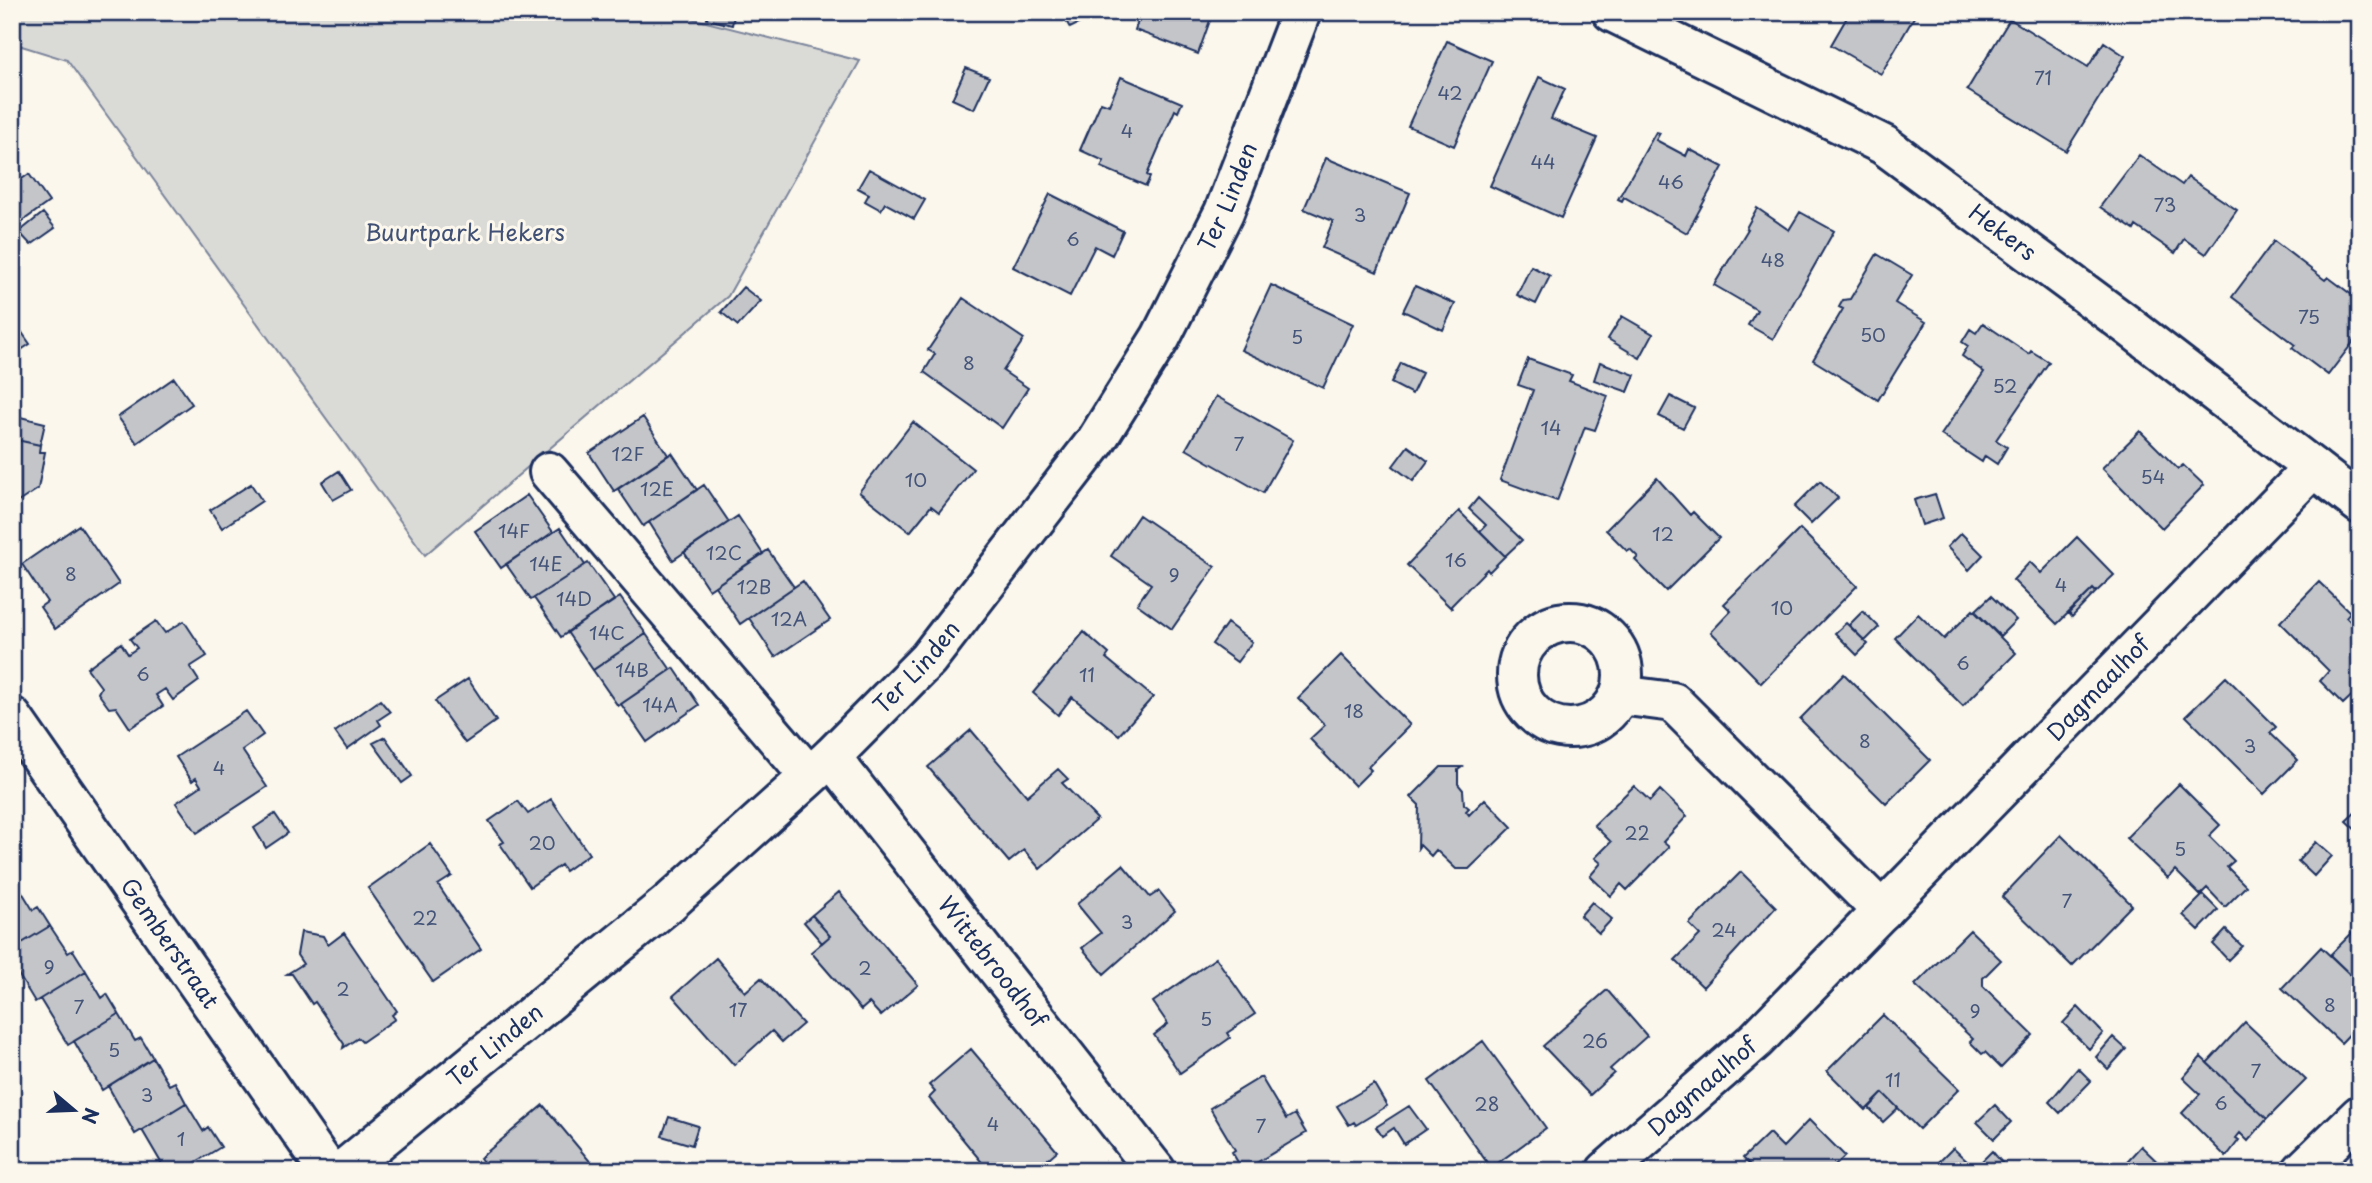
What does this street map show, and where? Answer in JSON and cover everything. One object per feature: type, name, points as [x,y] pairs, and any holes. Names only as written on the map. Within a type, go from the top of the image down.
[{"type":"street","name":"Ter Linden","points":[[342,1171],[670,902],[820,767],[928,659],[1096,441],[1161,337],[1224,212],[1301,12]]},
{"type":"street","name":"Hekers","points":[[1612,12],[1884,145],[2360,504]]},
{"type":"street","name":"Dagmaalhof","points":[[1606,1171],[1756,1040],[2313,468]]},
{"type":"street","name":"Wittebroodhof","points":[[549,472],[820,767],[1153,1169]]},
{"type":"street","points":[[1620,695],[1673,702],[1882,911]]},
{"type":"street","name":"Gemberstraat","points":[[12,717],[24,760],[328,1171]]},
{"type":"street","points":[[2302,1171],[2360,1115]]},
{"type":"green space","name":"Buurtpark Hekers","points":[[12,12],[667,12],[860,61],[728,296],[425,555],[67,60],[12,43]]},
{"type":"building","points":[[708,12],[735,12],[732,25],[707,19]]},
{"type":"building","points":[[1061,12],[1079,12],[1084,21],[1070,28]]},
{"type":"building","points":[[1141,12],[1213,12],[1198,54],[1135,30]]},
{"type":"building","points":[[1850,12],[1917,12],[1881,74],[1831,45]]},
{"type":"building","points":[[2211,12],[2229,12],[2228,18]]},
{"type":"building","points":[[2010,19],[2088,67],[2104,42],[2125,56],[2066,151],[1967,90]]},
{"type":"building","points":[[1447,41],[1492,61],[1454,146],[1408,126]]},
{"type":"building","points":[[966,68],[989,77],[974,109],[952,99]]},
{"type":"building","points":[[1121,77],[1182,103],[1178,112],[1175,110],[1147,175],[1150,177],[1146,186],[1101,167],[1104,161],[1080,150],[1101,102],[1109,105]]},
{"type":"building","points":[[1539,77],[1565,89],[1551,119],[1597,138],[1561,218],[1490,186]]},
{"type":"building","points":[[1656,132],[1660,133],[1656,140],[1686,156],[1689,149],[1723,167],[1687,233],[1624,197],[1622,201],[1618,199]]},
{"type":"building","points":[[2139,155],[2182,185],[2188,177],[2237,210],[2206,254],[2184,239],[2175,253],[2136,226],[2134,230],[2100,207]]},
{"type":"building","points":[[1326,158],[1410,193],[1377,272],[1322,248],[1333,221],[1304,209]]},
{"type":"building","points":[[869,169],[925,200],[914,219],[885,203],[881,210],[865,201],[869,194],[858,188]]},
{"type":"building","points":[[29,174],[49,202],[17,225],[12,218],[12,186]]},
{"type":"building","points":[[1050,194],[1123,231],[1112,255],[1095,246],[1070,296],[1013,267]]},
{"type":"building","points":[[1757,208],[1789,230],[1800,212],[1834,231],[1773,339],[1748,325],[1757,310],[1714,285],[1748,229],[1746,228]]},
{"type":"building","points":[[43,213],[55,228],[31,245],[19,232]]},
{"type":"building","points":[[2274,241],[2325,280],[2328,277],[2360,301],[2360,333],[2328,375],[2292,348],[2295,345],[2232,297]]},
{"type":"building","points":[[1877,254],[1912,275],[1895,303],[1926,322],[1878,400],[1813,360],[1843,309],[1839,307],[1843,300],[1850,299]]},
{"type":"building","points":[[1531,266],[1550,276],[1536,304],[1517,295]]},
{"type":"building","points":[[1271,285],[1353,324],[1323,388],[1241,350]]},
{"type":"building","points":[[1415,286],[1455,304],[1443,330],[1403,311]]},
{"type":"building","points":[[743,287],[761,301],[738,326],[721,312]]},
{"type":"building","points":[[963,298],[1024,339],[1003,371],[1028,388],[1002,428],[924,372],[935,354],[928,350]]},
{"type":"building","points":[[1622,316],[1653,334],[1640,358],[1608,339]]},
{"type":"building","points":[[14,321],[30,344],[12,356],[12,323]]},
{"type":"building","points":[[1983,323],[2029,354],[2031,351],[2049,362],[1996,440],[2007,447],[1997,464],[1985,456],[1982,462],[1941,435],[1984,372],[1962,356],[1968,346],[1962,342],[1970,329],[1976,333]]},
{"type":"building","points":[[1528,359],[1572,375],[1569,381],[1608,396],[1595,430],[1585,427],[1557,501],[1500,480],[1533,390],[1518,385]]},
{"type":"building","points":[[1600,362],[1635,375],[1628,392],[1594,380]]},
{"type":"building","points":[[1401,363],[1422,373],[1412,394],[1391,383]]},
{"type":"building","points":[[174,378],[192,404],[137,443],[118,417]]},
{"type":"building","points":[[1216,396],[1293,440],[1263,493],[1186,449]]},
{"type":"building","points":[[1670,396],[1694,408],[1683,428],[1659,416]]},
{"type":"building","points":[[12,415],[45,423],[40,445],[12,439]]},
{"type":"building","points":[[643,417],[668,455],[614,491],[589,453]]},
{"type":"building","points":[[913,422],[973,469],[939,512],[931,506],[910,532],[859,492]]},
{"type":"building","points":[[2140,431],[2178,469],[2183,465],[2204,485],[2162,528],[2102,468]]},
{"type":"building","points":[[12,439],[40,445],[39,452],[45,452],[38,489],[12,506]]},
{"type":"building","points":[[1408,446],[1428,461],[1413,481],[1393,466]]},
{"type":"building","points":[[672,453],[697,490],[643,526],[618,489]]},
{"type":"building","points":[[339,471],[351,490],[333,500],[322,482]]},
{"type":"building","points":[[1657,478],[1690,515],[1693,512],[1719,538],[1666,591],[1635,560],[1638,557],[1630,549],[1627,551],[1606,530]]},
{"type":"building","points":[[1820,481],[1838,498],[1811,524],[1794,507]]},
{"type":"building","points":[[251,484],[262,501],[222,528],[210,510]]},
{"type":"building","points":[[704,485],[729,522],[673,560],[649,522]]},
{"type":"building","points":[[1935,494],[1943,518],[1922,525],[1914,500]]},
{"type":"building","points":[[527,495],[553,532],[501,568],[475,531]]},
{"type":"building","points":[[1478,498],[1522,540],[1505,556],[1480,531],[1486,525],[1469,509]]},
{"type":"building","points":[[1459,511],[1505,556],[1489,572],[1487,569],[1451,606],[1452,609],[1407,565]]},
{"type":"building","points":[[1139,515],[1215,567],[1172,629],[1137,604],[1151,584],[1111,556]]},
{"type":"building","points":[[738,516],[763,554],[709,590],[684,552]]},
{"type":"building","points":[[79,525],[119,584],[55,629],[40,607],[47,602],[22,564]]},
{"type":"building","points":[[560,528],[585,565],[531,600],[506,564]]},
{"type":"building","points":[[1800,529],[1857,586],[1761,683],[1711,632],[1731,611],[1724,604]]},
{"type":"building","points":[[1961,533],[1983,555],[1969,570],[1947,547]]},
{"type":"building","points":[[2077,537],[2114,575],[2096,592],[2093,589],[2057,624],[2013,580],[2030,562],[2041,573]]},
{"type":"building","points":[[768,550],[794,587],[740,624],[715,586]]},
{"type":"building","points":[[588,563],[614,600],[561,637],[534,598]]},
{"type":"building","points":[[803,581],[830,620],[775,657],[749,618]]},
{"type":"building","points":[[2319,582],[2350,612],[2346,617],[2360,631],[2360,688],[2343,704],[2320,681],[2329,671],[2280,622]]},
{"type":"building","points":[[2093,589],[2096,592],[2072,617],[2069,613]]},
{"type":"building","points":[[1991,596],[2016,620],[2000,636],[1975,611]]},
{"type":"building","points":[[620,597],[646,634],[593,670],[567,632]]},
{"type":"building","points":[[1973,610],[2016,653],[1963,706],[1895,638],[1918,614],[1944,639]]},
{"type":"building","points":[[1863,611],[1879,627],[1865,641],[1849,625]]},
{"type":"building","points":[[156,621],[165,633],[184,621],[207,656],[190,667],[199,681],[173,700],[165,689],[156,695],[163,706],[130,728],[116,707],[109,708],[98,693],[101,687],[87,668],[121,643],[128,654],[137,648],[130,639]]},
{"type":"building","points":[[1227,623],[1252,642],[1237,662],[1212,644]]},
{"type":"building","points":[[1846,623],[1868,644],[1857,655],[1835,633]]},
{"type":"building","points":[[1084,632],[1109,654],[1106,658],[1153,697],[1119,735],[1072,697],[1058,715],[1033,693]]},
{"type":"building","points":[[646,634],[671,670],[618,706],[593,670]]},
{"type":"building","points":[[1341,655],[1410,725],[1368,767],[1371,770],[1355,786],[1310,739],[1325,725],[1298,698]]},
{"type":"building","points":[[674,668],[699,705],[647,742],[621,704]]},
{"type":"building","points":[[1844,674],[1930,760],[1886,804],[1800,719]]},
{"type":"building","points":[[2226,677],[2276,727],[2270,733],[2298,760],[2264,794],[2186,716]]},
{"type":"building","points":[[468,679],[496,721],[465,743],[435,701]]},
{"type":"building","points":[[380,700],[390,712],[378,720],[381,725],[347,749],[335,732]]},
{"type":"building","points":[[246,711],[263,735],[242,750],[267,787],[197,833],[176,803],[201,786],[196,778],[192,781],[176,757]]},
{"type":"building","points":[[971,730],[1027,796],[1058,769],[1068,779],[1062,783],[1097,819],[1040,869],[1024,850],[1009,862],[928,767]]},
{"type":"building","points":[[385,737],[412,776],[402,783],[373,743]]},
{"type":"building","points":[[1441,767],[1462,767],[1458,770],[1458,784],[1463,790],[1464,804],[1469,808],[1466,811],[1469,815],[1485,799],[1512,827],[1469,869],[1456,869],[1436,850],[1431,856],[1420,845],[1418,848],[1419,805],[1411,797]]},
{"type":"building","points":[[2179,784],[2220,825],[2209,836],[2234,861],[2227,867],[2246,886],[2225,907],[2207,888],[2200,895],[2175,870],[2168,878],[2126,838]]},
{"type":"building","points":[[1634,786],[1650,801],[1660,790],[1687,816],[1663,842],[1669,847],[1627,890],[1621,884],[1611,896],[1590,876],[1601,863],[1595,858],[1611,842],[1594,825]]},
{"type":"building","points":[[551,799],[589,854],[565,871],[561,865],[530,887],[500,844],[504,842],[489,821],[518,801],[528,814]]},
{"type":"building","points":[[2360,808],[2360,832],[2359,833],[2346,821]]},
{"type":"building","points":[[275,814],[288,833],[266,848],[254,828]]},
{"type":"building","points":[[2061,835],[2132,905],[2072,966],[2002,897]]},
{"type":"building","points":[[2316,842],[2332,856],[2314,876],[2298,861]]},
{"type":"building","points":[[430,844],[452,876],[438,885],[481,949],[433,982],[368,888]]},
{"type":"building","points":[[1123,865],[1150,897],[1159,891],[1175,911],[1104,974],[1082,948],[1101,933],[1077,904]]},
{"type":"building","points":[[1741,872],[1776,907],[1703,987],[1675,960],[1700,935],[1689,924]]},
{"type":"building","points":[[16,882],[33,910],[38,907],[50,926],[12,949],[12,884]]},
{"type":"building","points":[[839,892],[918,985],[881,1016],[869,1003],[861,1010],[811,952],[830,936],[812,915]]},
{"type":"building","points":[[2203,895],[2218,910],[2199,930],[2183,915]]},
{"type":"building","points":[[1592,902],[1612,919],[1599,933],[1580,916]]},
{"type":"building","points":[[812,915],[830,936],[822,943],[804,922]]},
{"type":"building","points":[[2360,925],[2360,984],[2330,955]]},
{"type":"building","points":[[50,926],[68,953],[73,950],[86,971],[35,1002],[12,964],[12,949]]},
{"type":"building","points":[[1970,930],[2001,960],[1983,978],[1983,986],[2033,1035],[2001,1068],[1985,1052],[1982,1054],[1970,1042],[1973,1039],[1915,985]]},
{"type":"building","points":[[2226,930],[2242,946],[2228,960],[2213,944]]},
{"type":"building","points":[[301,932],[323,936],[328,945],[344,933],[397,1011],[392,1015],[395,1019],[362,1042],[358,1038],[343,1048],[344,1044],[315,1002],[312,1004],[292,974],[287,974],[303,964],[297,955]]},
{"type":"building","points":[[2321,947],[2360,984],[2360,1023],[2341,1043],[2282,988]]},
{"type":"building","points":[[716,958],[745,992],[761,978],[803,1024],[782,1042],[772,1031],[734,1065],[673,996]]},
{"type":"building","points":[[1216,958],[1255,1014],[1227,1033],[1230,1038],[1180,1073],[1154,1035],[1168,1024],[1153,1002]]},
{"type":"building","points":[[86,971],[102,998],[107,994],[119,1014],[68,1045],[40,999]]},
{"type":"building","points":[[1607,990],[1647,1036],[1610,1069],[1614,1073],[1590,1095],[1543,1046]]},
{"type":"building","points":[[2078,1007],[2103,1033],[2089,1049],[2063,1023]]},
{"type":"building","points":[[119,1014],[135,1041],[141,1038],[153,1058],[102,1090],[74,1041]]},
{"type":"building","points":[[1883,1015],[1959,1089],[1919,1129],[1883,1093],[1866,1110],[1827,1071]]},
{"type":"building","points":[[2245,1022],[2306,1080],[2267,1119],[2207,1063]]},
{"type":"building","points":[[2113,1037],[2126,1049],[2108,1069],[2096,1057]]},
{"type":"building","points":[[1483,1041],[1546,1128],[1491,1168],[1429,1081]]},
{"type":"building","points":[[971,1049],[1057,1151],[1034,1171],[989,1171],[929,1098],[935,1092],[929,1085]]},
{"type":"building","points":[[2201,1057],[2267,1119],[2248,1141],[2240,1133],[2236,1138],[2239,1140],[2226,1157],[2182,1113],[2200,1094],[2183,1078]]},
{"type":"building","points":[[153,1058],[169,1085],[175,1082],[186,1103],[135,1134],[108,1086]]},
{"type":"building","points":[[2078,1068],[2091,1081],[2060,1113],[2049,1102]]},
{"type":"building","points":[[1261,1077],[1286,1119],[1295,1114],[1306,1133],[1243,1171],[1232,1152],[1235,1150],[1210,1108]]},
{"type":"building","points":[[1374,1084],[1387,1106],[1356,1125],[1354,1122],[1349,1125],[1337,1106]]},
{"type":"building","points":[[1883,1093],[1898,1108],[1883,1122],[1869,1108]]},
{"type":"building","points":[[186,1103],[203,1131],[208,1127],[221,1147],[181,1171],[166,1171],[142,1130]]},
{"type":"building","points":[[543,1105],[598,1171],[490,1171],[480,1158]]},
{"type":"building","points":[[1995,1105],[2011,1122],[1994,1139],[1977,1122]]},
{"type":"building","points":[[1409,1106],[1426,1129],[1404,1144],[1394,1128],[1382,1136],[1376,1127]]},
{"type":"building","points":[[669,1117],[698,1126],[692,1145],[662,1136]]},
{"type":"building","points":[[1809,1120],[1845,1156],[1830,1171],[1756,1171],[1743,1158],[1769,1133],[1783,1147]]},
{"type":"building","points":[[2141,1146],[2167,1171],[2118,1171]]},
{"type":"building","points":[[1953,1148],[1971,1165],[1965,1171],[1930,1171]]},
{"type":"building","points":[[1992,1151],[2009,1171],[1982,1171],[1977,1166]]}]
